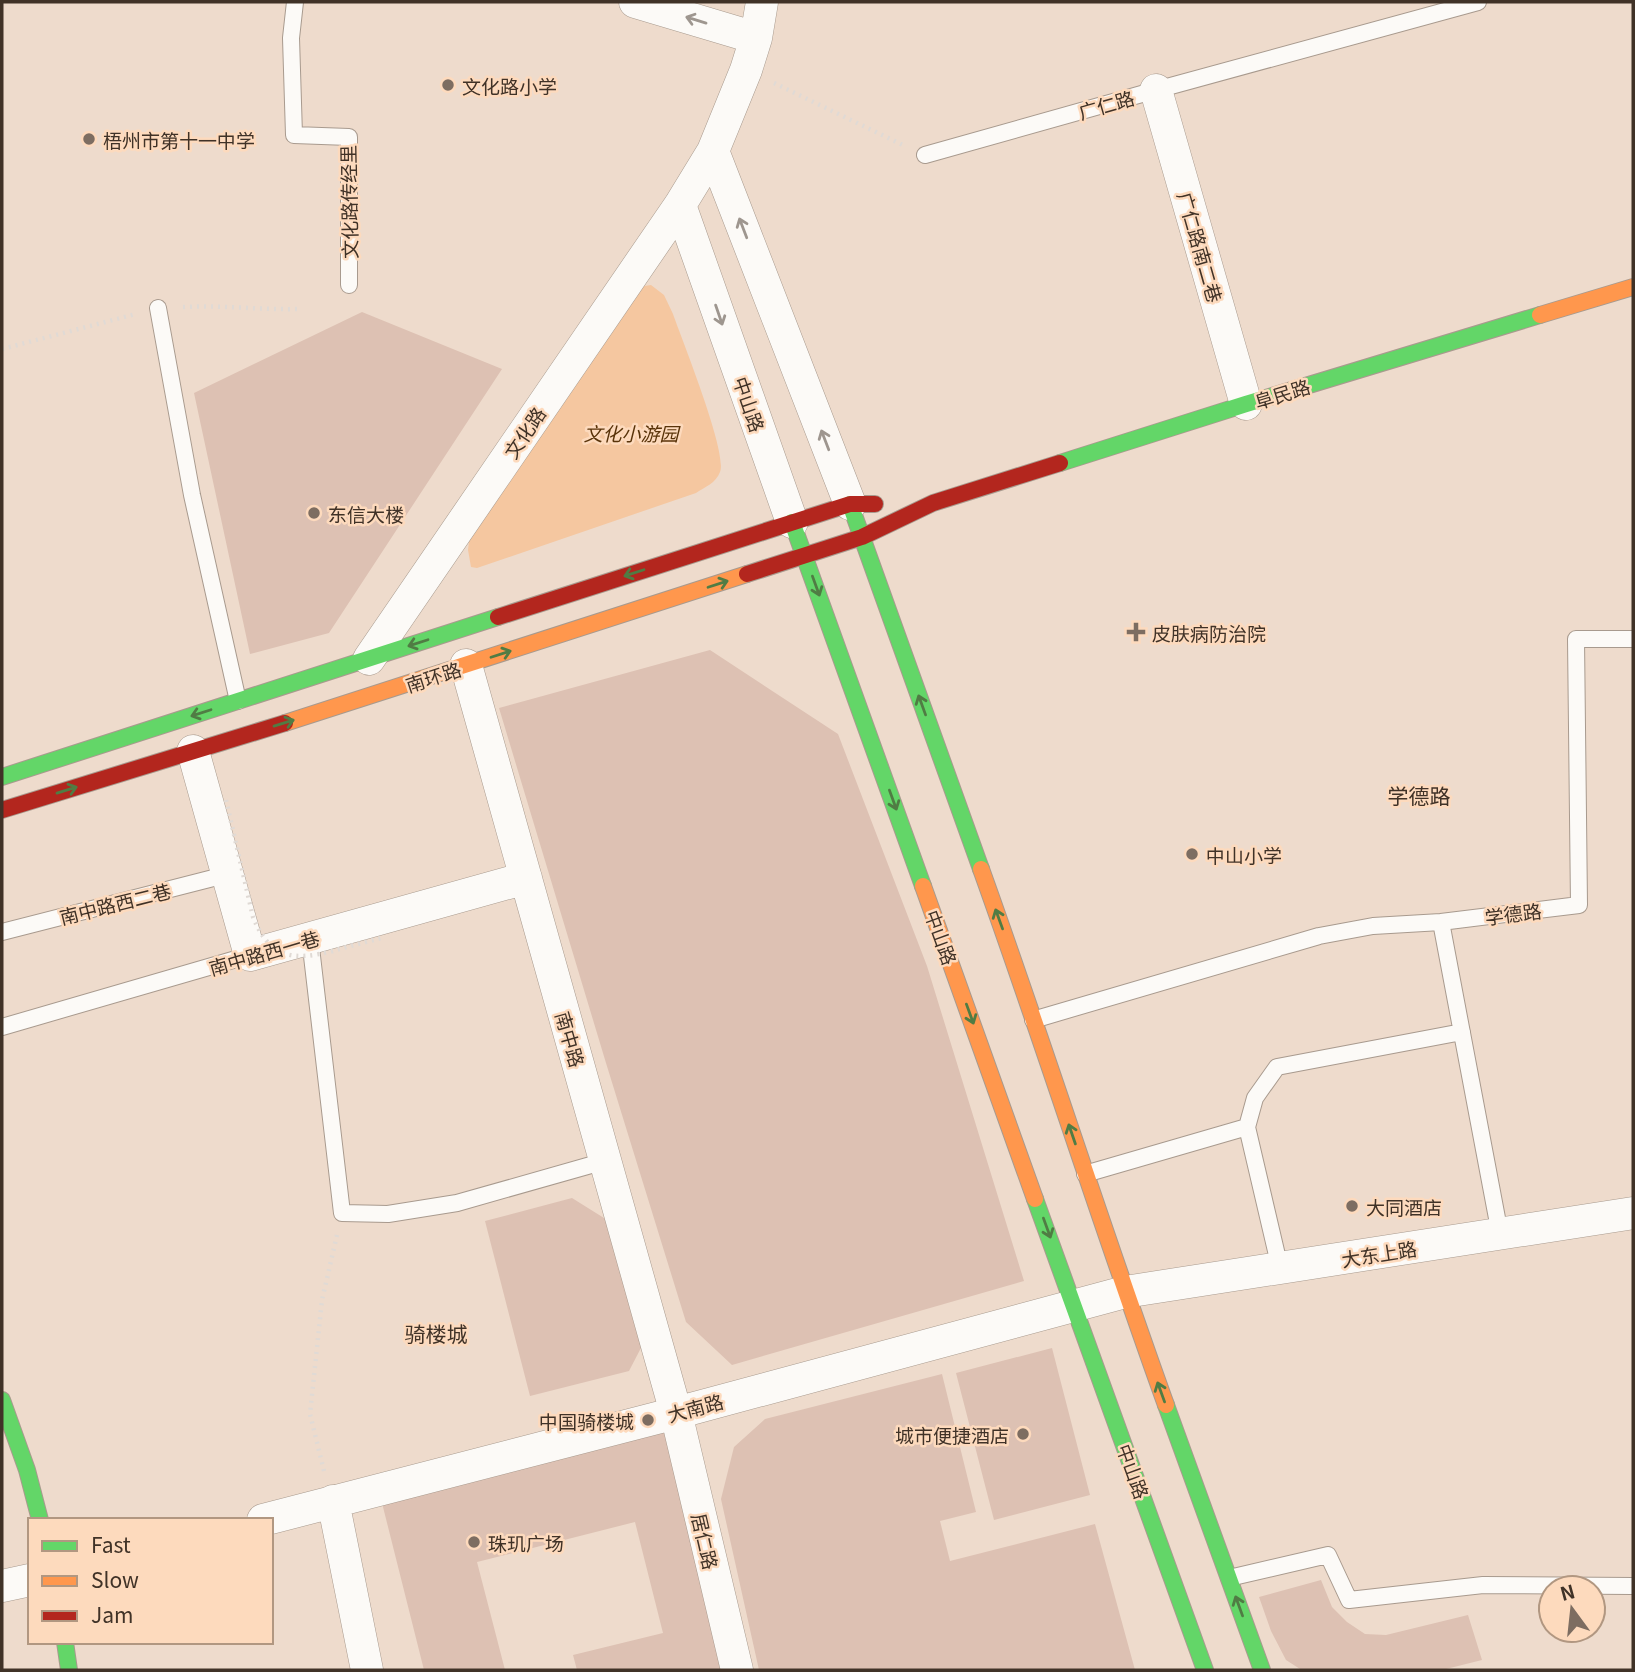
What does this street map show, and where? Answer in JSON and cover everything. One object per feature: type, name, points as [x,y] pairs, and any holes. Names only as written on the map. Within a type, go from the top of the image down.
[{"type":"main road","name":"阜民路","points":[[933,503],[1246,404],[1633,287]]},
{"type":"main road","name":"南环路","points":[[2,777],[850,504],[933,503]]},
{"type":"main road","name":"南环路","points":[[2,810],[466,665],[862,537],[933,503]]},
{"type":"main road","points":[[850,504],[1033,1020],[1125,1292],[1262,1670]]},
{"type":"main road","name":"中山路","points":[[792,522],[1205,1670]]},
{"type":"main road","points":[[2,1400],[27,1470],[39,1518]]},
{"type":"main road","points":[[65,1644],[69,1670]]},
{"type":"street","points":[[635,2],[756,38]]},
{"type":"street","points":[[762,2],[747,70],[713,151],[850,504]]},
{"type":"street","name":"广仁路南二巷","points":[[1156,90],[1246,404]]},
{"type":"street","name":"文化路","points":[[369,659],[680,205],[713,151]]},
{"type":"street","name":"中山路","points":[[680,205],[792,522]]},
{"type":"street","name":"南中路","points":[[466,665],[676,1413]]},
{"type":"street","points":[[192,751],[250,955]]},
{"type":"street","name":"南中路西一巷","points":[[250,955],[526,878]]},
{"type":"street","name":"大东上路","points":[[1125,1292],[1633,1213]]},
{"type":"street","name":"大南路","points":[[270,1518],[676,1413],[1125,1292]]},
{"type":"street","name":"居仁路","points":[[676,1413],[737,1670]]},
{"type":"street","points":[[333,1501],[367,1670]]},
{"type":"street","points":[[2,1586],[28,1580]]},
{"type":"lane","name":"文化路传经里","points":[[295,2],[291,38],[294,135],[349,137],[349,285]]},
{"type":"lane","name":"广仁路","points":[[925,155],[1478,2]]},
{"type":"lane","points":[[158,308],[192,495],[238,701]]},
{"type":"lane","name":"学德路","points":[[1441,922],[1578,905],[1576,639],[1633,639]]},
{"type":"lane","name":"南中路西二巷","points":[[2,932],[229,874]]},
{"type":"lane","points":[[1033,1020],[1319,936],[1373,926],[1441,922],[1500,1234]]},
{"type":"lane","points":[[310,939],[342,1213],[388,1214],[457,1203],[606,1161]]},
{"type":"lane","name":"南中路西一巷","points":[[2,1027],[250,955]]},
{"type":"lane","points":[[1279,1268],[1247,1128],[1255,1098],[1278,1067],[1462,1032]]},
{"type":"lane","points":[[1085,1174],[1247,1128]]},
{"type":"lane","points":[[1229,1578],[1328,1555],[1349,1600],[1483,1585],[1633,1586]]},
{"type":"path","points":[[747,70],[925,155]]},
{"type":"path","points":[[2,349],[158,308],[207,306],[261,310],[300,309]]},
{"type":"path","points":[[226,800],[253,917],[259,933],[276,950],[292,957],[312,957],[382,938]]},
{"type":"path","points":[[333,1501],[310,1414],[322,1300],[342,1213]]},
{"type":"green space","name":"文化小游园","points":[[651,285],[664,295],[673,314],[703,396],[721,461],[718,476],[696,493],[477,568],[471,567],[468,550],[470,534],[638,287]]},
{"type":"building","name":"东信大楼","points":[[362,312],[502,369],[329,633],[250,654],[194,393]]},
{"type":"building","points":[[710,650],[838,734],[927,966],[1024,1281],[732,1365],[686,1322],[499,708]]},
{"type":"building","points":[[572,1198],[612,1223],[643,1344],[629,1371],[530,1396],[485,1221]]},
{"type":"building","name":"城市便捷酒店","points":[[1052,1348],[1090,1495],[994,1520],[956,1373]]},
{"type":"building","points":[[942,1374],[976,1512],[940,1521],[950,1561],[1095,1524],[1135,1670],[759,1670],[721,1499],[734,1447],[765,1419]]},
{"type":"building","name":"珠玑广场","points":[[665,1426],[727,1670],[577,1670],[573,1655],[663,1633],[635,1522],[477,1562],[505,1670],[424,1670],[381,1499]]},
{"type":"building","points":[[1321,1580],[1332,1607],[1347,1622],[1365,1634],[1386,1635],[1468,1615],[1482,1660],[1442,1670],[1300,1669],[1286,1660],[1271,1631],[1259,1597]]},
{"type":"traffic: fast","points":[[1060,463],[1540,315]]},
{"type":"traffic: fast","points":[[850,504],[981,869]]},
{"type":"traffic: fast","points":[[792,522],[923,886]]},
{"type":"traffic: fast","points":[[2,777],[498,617]]},
{"type":"traffic: fast","points":[[1035,1199],[1205,1670]]},
{"type":"traffic: fast","points":[[2,1400],[27,1470],[39,1518]]},
{"type":"traffic: fast","points":[[1166,1405],[1262,1670]]},
{"type":"traffic: fast","points":[[65,1644],[69,1670]]},
{"type":"traffic: slow","points":[[1540,315],[1633,287]]},
{"type":"traffic: slow","points":[[285,723],[747,574]]},
{"type":"traffic: slow","points":[[981,869],[1166,1405]]},
{"type":"traffic: slow","points":[[923,886],[1035,1199]]},
{"type":"traffic: jam","points":[[747,574],[862,537],[933,503],[1060,463]]},
{"type":"traffic: jam","points":[[498,617],[850,504],[875,504]]},
{"type":"traffic: jam","points":[[2,810],[285,723]]},
{"type":"place","name":"文化路小学","points":[[448,85]]},
{"type":"place","name":"梧州市第十一中学","points":[[89,139]]},
{"type":"place","name":"东信大楼","points":[[314,513]]},
{"type":"place","name":"皮肤病防治院","points":[[1136,632]]},
{"type":"place","name":"中山小学","points":[[1192,854]]},
{"type":"place","name":"大同酒店","points":[[1352,1206]]},
{"type":"place","name":"中国骑楼城","points":[[648,1420]]},
{"type":"place","name":"城市便捷酒店","points":[[1023,1434]]},
{"type":"place","name":"珠玑广场","points":[[474,1542]]},
{"type":"district","name":"学德路","points":[[1419,795]]},
{"type":"district","name":"骑楼城","points":[[436,1333]]}]
